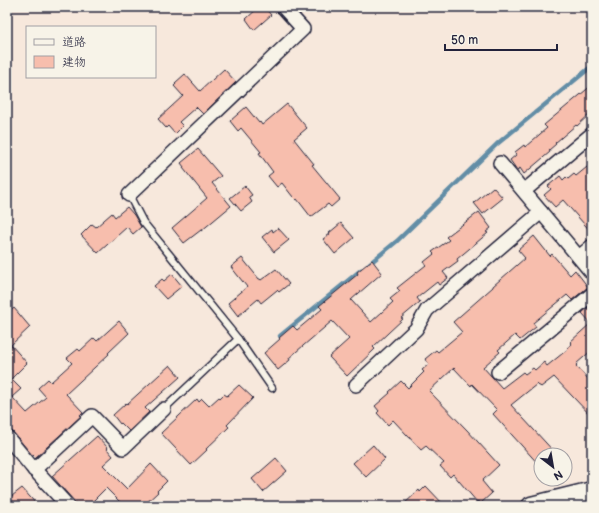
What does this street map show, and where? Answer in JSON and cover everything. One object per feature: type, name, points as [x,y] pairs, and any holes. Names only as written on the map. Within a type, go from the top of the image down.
[{"type":"main road","points":[[531,506],[592,491]]},
{"type":"street","points":[[129,195],[303,30],[283,7]]},
{"type":"street","points":[[524,191],[592,134]]},
{"type":"street","points":[[500,163],[592,274]]},
{"type":"street","points":[[356,386],[416,329],[427,310],[541,212]]},
{"type":"street","points":[[579,257],[592,246]]},
{"type":"street","points":[[498,372],[592,294]]},
{"type":"street","points":[[34,470],[92,416],[123,448],[164,409]]},
{"type":"street","points":[[7,438],[34,470],[68,506]]},
{"type":"lane","points":[[129,195],[143,222],[238,339],[272,388]]},
{"type":"lane","points":[[164,409],[238,339]]},
{"type":"building","points":[[259,7],[264,7],[271,15],[254,30],[246,19]]},
{"type":"building","points":[[224,69],[236,82],[203,114],[196,107],[179,122],[183,126],[175,134],[168,126],[166,128],[158,119],[183,96],[174,86],[176,84],[175,83],[185,74],[200,91]]},
{"type":"building","points":[[592,85],[592,112],[555,143],[556,144],[549,150],[550,152],[524,174],[520,168],[517,170],[510,160],[516,155],[515,152],[524,145],[525,147],[547,128],[544,125]]},
{"type":"building","points":[[287,104],[307,128],[294,139],[314,164],[312,165],[340,199],[331,207],[328,204],[311,217],[282,183],[277,187],[268,176],[273,172],[259,153],[261,152],[241,128],[238,131],[230,121],[246,107],[262,125]]},
{"type":"building","points":[[198,149],[221,176],[212,183],[231,206],[184,243],[172,228],[207,198],[183,168],[184,167],[181,163]]},
{"type":"building","points":[[592,163],[592,233],[563,200],[555,207],[544,195],[551,189],[548,186],[560,176],[563,180],[566,177],[568,179],[574,174],[576,176]]},
{"type":"building","points":[[245,186],[252,195],[249,197],[252,202],[241,211],[230,198]]},
{"type":"building","points":[[493,187],[503,198],[483,214],[474,203]]},
{"type":"building","points":[[127,207],[141,227],[133,234],[127,227],[98,253],[81,235],[92,224],[96,227],[112,213],[115,217]]},
{"type":"building","points":[[479,212],[491,228],[486,232],[488,233],[457,259],[458,261],[443,272],[448,278],[439,285],[437,282],[417,298],[420,302],[401,318],[403,319],[373,347],[375,349],[347,376],[329,357],[349,339],[332,321],[289,358],[290,360],[278,370],[264,353],[293,326],[297,330],[322,309],[319,306],[358,274],[357,272],[372,260],[382,273],[351,300],[371,322],[393,302],[390,299],[400,291],[397,288],[426,265],[424,262],[434,254],[432,252],[449,240],[446,237]]},
{"type":"building","points":[[341,223],[354,238],[335,254],[323,239]]},
{"type":"building","points":[[278,228],[289,240],[274,252],[262,237],[272,229],[273,232]]},
{"type":"building","points":[[534,236],[550,256],[552,254],[570,275],[575,270],[588,287],[572,300],[567,295],[533,323],[536,327],[520,340],[515,335],[498,350],[500,352],[483,367],[502,388],[523,372],[525,374],[533,368],[535,370],[544,362],[547,366],[568,349],[567,348],[572,344],[570,342],[591,323],[582,313],[592,304],[592,350],[576,364],[576,366],[592,383],[592,417],[554,377],[541,387],[537,384],[511,405],[550,447],[533,447],[533,458],[493,414],[497,410],[454,368],[429,391],[499,465],[482,481],[492,493],[480,504],[453,474],[450,477],[440,466],[444,463],[426,446],[421,450],[393,420],[388,425],[377,413],[379,411],[375,406],[401,381],[408,388],[424,372],[422,370],[429,364],[425,359],[436,350],[438,352],[462,332],[453,322],[525,258],[518,250]]},
{"type":"building","points":[[242,258],[259,279],[261,280],[276,269],[289,284],[279,292],[277,290],[261,303],[258,299],[238,316],[228,303],[247,287],[231,267]]},
{"type":"building","points":[[172,274],[182,286],[166,299],[154,286],[162,279],[164,281]]},
{"type":"building","points":[[14,308],[30,327],[11,345],[27,363],[11,379],[21,389],[12,397],[27,413],[46,397],[38,388],[48,379],[51,382],[72,363],[67,358],[78,349],[80,351],[94,338],[97,341],[119,321],[129,333],[66,394],[83,412],[80,415],[81,416],[36,457],[33,454],[32,455],[13,432],[7,429],[7,314]]},
{"type":"building","points":[[170,365],[180,377],[145,408],[149,412],[129,431],[121,423],[120,424],[113,415]]},
{"type":"building","points":[[239,385],[253,398],[227,425],[229,427],[191,465],[161,433],[197,399],[199,402],[202,399],[209,406],[224,394],[227,396]]},
{"type":"building","points":[[97,436],[113,456],[103,465],[127,489],[151,464],[167,481],[143,506],[124,506],[106,488],[88,506],[77,506],[52,476]]},
{"type":"building","points":[[373,445],[385,459],[366,477],[353,463]]},
{"type":"building","points":[[276,458],[287,471],[263,492],[252,479]]},
{"type":"building","points":[[426,486],[445,506],[402,506],[419,490],[420,492]]},
{"type":"building","points":[[22,488],[38,506],[7,506],[7,500]]},
{"type":"waterway","points":[[369,264],[397,241],[497,144],[592,66]]},
{"type":"waterway","points":[[280,336],[361,270]]}]
